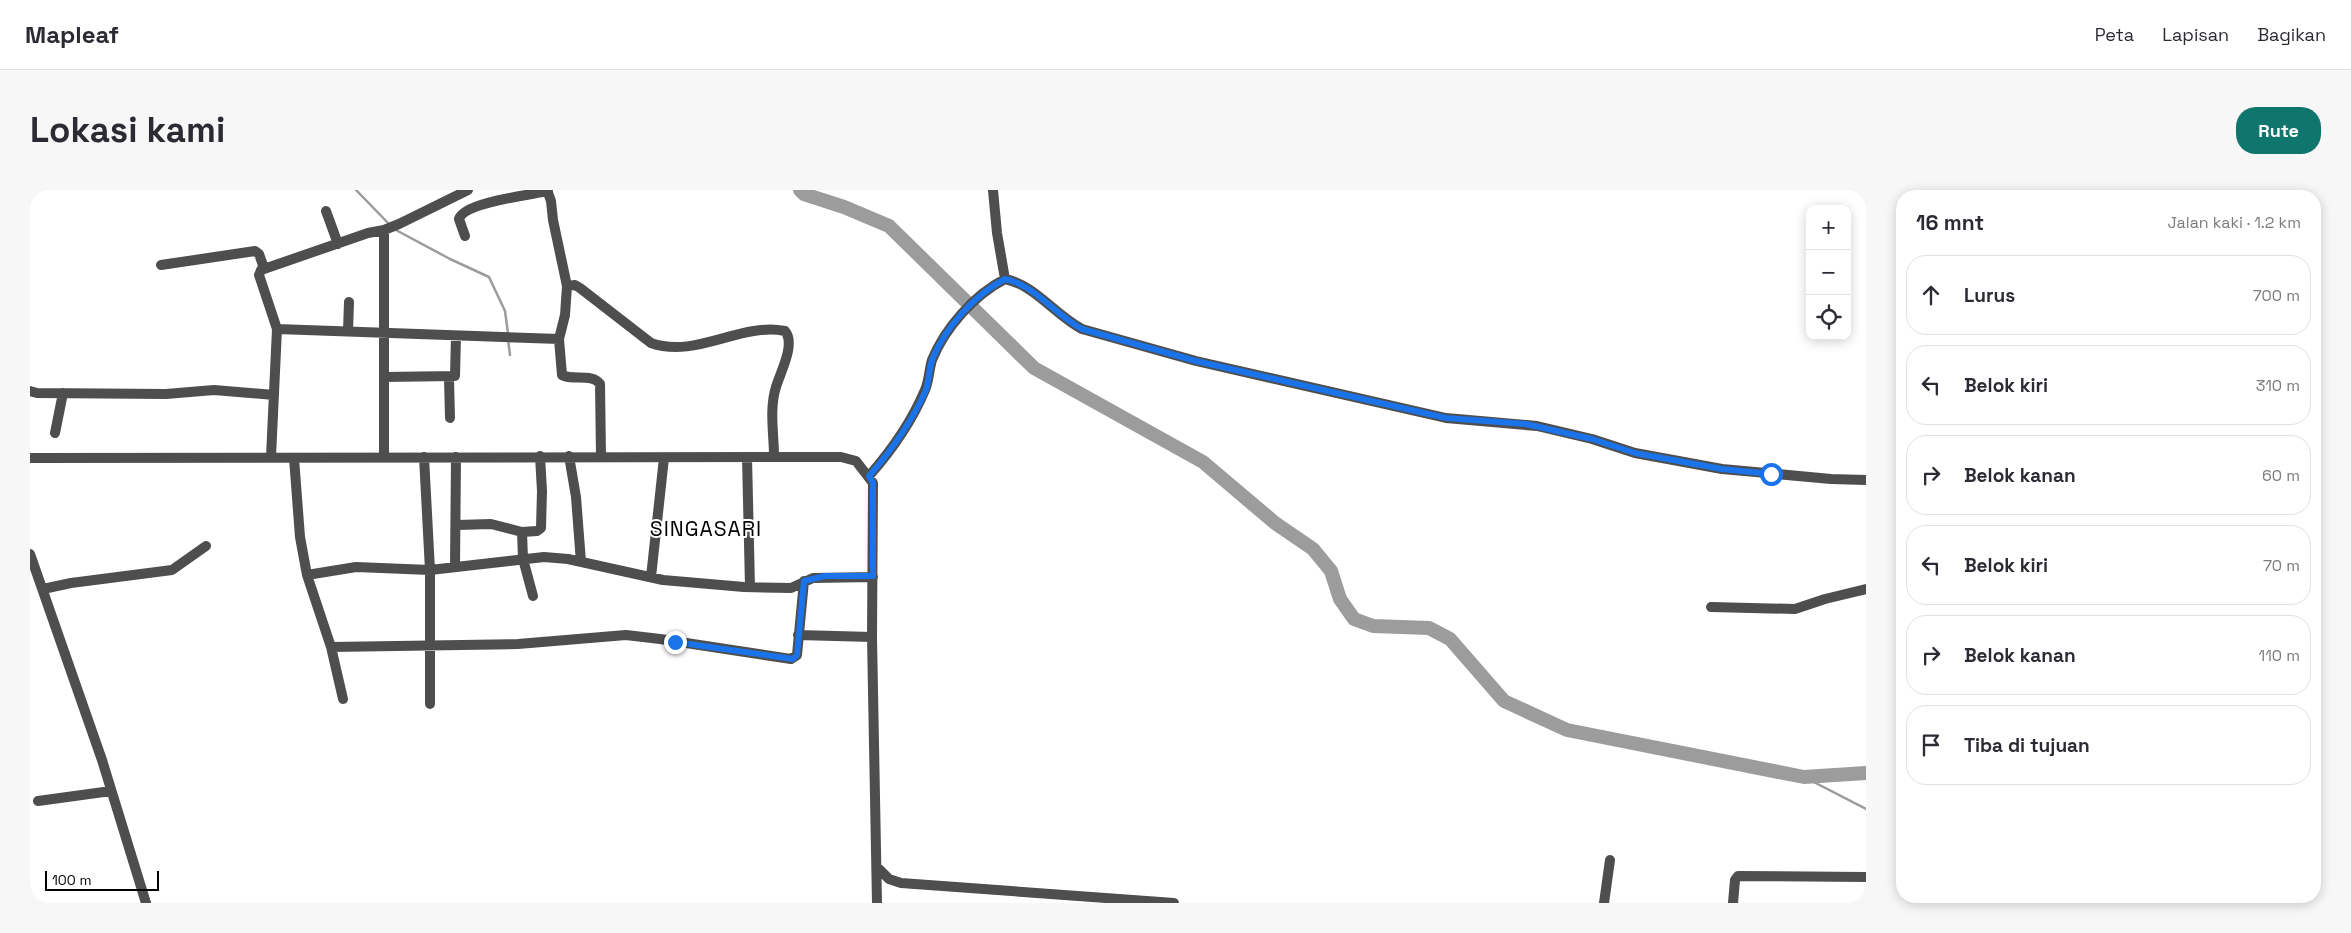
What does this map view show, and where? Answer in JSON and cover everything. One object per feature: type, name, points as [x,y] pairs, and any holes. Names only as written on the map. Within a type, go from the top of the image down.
[{"type":"street","points":[[271,457],[277,329],[259,276],[264,268],[391,227],[468,190]]},
{"type":"street","points":[[993,190],[997,233],[1005,279]]},
{"type":"street","points":[[465,236],[459,219],[465,212],[514,196],[547,191],[567,286],[565,315],[559,340],[562,375],[567,378],[593,379],[600,384],[601,456]]},
{"type":"street","points":[[326,211],[338,244]]},
{"type":"street","points":[[384,457],[385,332],[391,227]]},
{"type":"street","points":[[161,265],[255,251],[259,254],[264,268]]},
{"type":"street","points":[[869,476],[884,459],[911,417],[927,388],[928,374],[936,351],[956,322],[984,293],[1005,279]]},
{"type":"street","points":[[1005,279],[1017,283],[1032,292],[1069,322],[1082,329],[1180,357],[1270,379],[1376,400],[1446,418],[1536,426],[1592,439],[1635,453],[1722,469],[1812,478],[1866,480]]},
{"type":"street","points":[[567,286],[580,288],[651,343],[660,346],[685,346],[762,329],[785,332],[789,339],[788,351],[775,390],[772,413],[774,457]]},
{"type":"street","points":[[348,331],[349,302]]},
{"type":"street","points":[[277,329],[559,340]]},
{"type":"street","points":[[384,377],[449,378],[456,374],[456,336]]},
{"type":"street","points":[[449,378],[450,418]]},
{"type":"street","points":[[30,391],[166,394],[214,390],[274,394]]},
{"type":"street","points":[[56,434],[63,393]]},
{"type":"street","points":[[457,525],[491,524],[522,532],[536,531],[541,528],[542,491],[540,456]]},
{"type":"street","points":[[569,456],[576,497],[581,562]]},
{"type":"street","points":[[30,458],[601,456],[664,458],[849,457],[856,460],[873,483],[872,637],[877,903]]},
{"type":"street","points":[[456,457],[456,567]]},
{"type":"street","points":[[747,457],[750,587]]},
{"type":"street","points":[[294,458],[300,538],[307,575],[331,647],[343,699]]},
{"type":"street","points":[[424,458],[430,570],[430,704]]},
{"type":"street","points":[[651,577],[664,458]]},
{"type":"street","points":[[522,532],[523,559],[533,596]]},
{"type":"street","points":[[43,589],[71,583],[172,570],[206,546]]},
{"type":"street","points":[[30,554],[111,791],[146,903]]},
{"type":"street","points":[[307,575],[356,567],[430,570],[544,557],[581,562],[651,577],[696,584],[791,588],[804,581],[825,576],[873,576]]},
{"type":"street","points":[[331,647],[518,644],[626,635],[660,638],[791,659],[797,655],[804,581]]},
{"type":"street","points":[[1711,607],[1795,609],[1825,599],[1866,590]]},
{"type":"street","points":[[798,635],[872,637]]},
{"type":"street","points":[[38,801],[111,791]]},
{"type":"street","points":[[1604,903],[1610,860]]},
{"type":"street","points":[[877,867],[889,879],[901,883],[1174,903]]},
{"type":"street","points":[[1733,903],[1735,880],[1738,876],[1866,878]]},
{"type":"waterway","points":[[356,190],[390,225]]},
{"type":"waterway","points":[[800,190],[804,194],[844,207],[889,226],[1034,368],[1203,462],[1275,523],[1313,549],[1331,571],[1340,599],[1354,619],[1373,626],[1429,628],[1450,639],[1504,701],[1567,730],[1804,777],[1866,773]]},
{"type":"waterway","points":[[394,229],[450,259],[489,277],[505,311],[508,333]]},
{"type":"waterway","points":[[508,339],[510,355]]},
{"type":"waterway","points":[[1804,777],[1866,809]]},
{"type":"district","name":"SINGASARI","points":[[706,528]]},
{"type":"route","points":[[675,642],[746,654],[793,659],[797,655],[804,581],[825,576],[873,576],[873,483],[869,476],[884,459],[907,424],[927,388],[928,374],[932,361],[946,334],[984,293],[993,285],[1005,279],[1017,283],[1032,292],[1069,322],[1082,329],[1196,361],[1338,394],[1357,396],[1416,409],[1446,418],[1526,424],[1562,431],[1635,453],[1700,466],[1771,474]]}]
